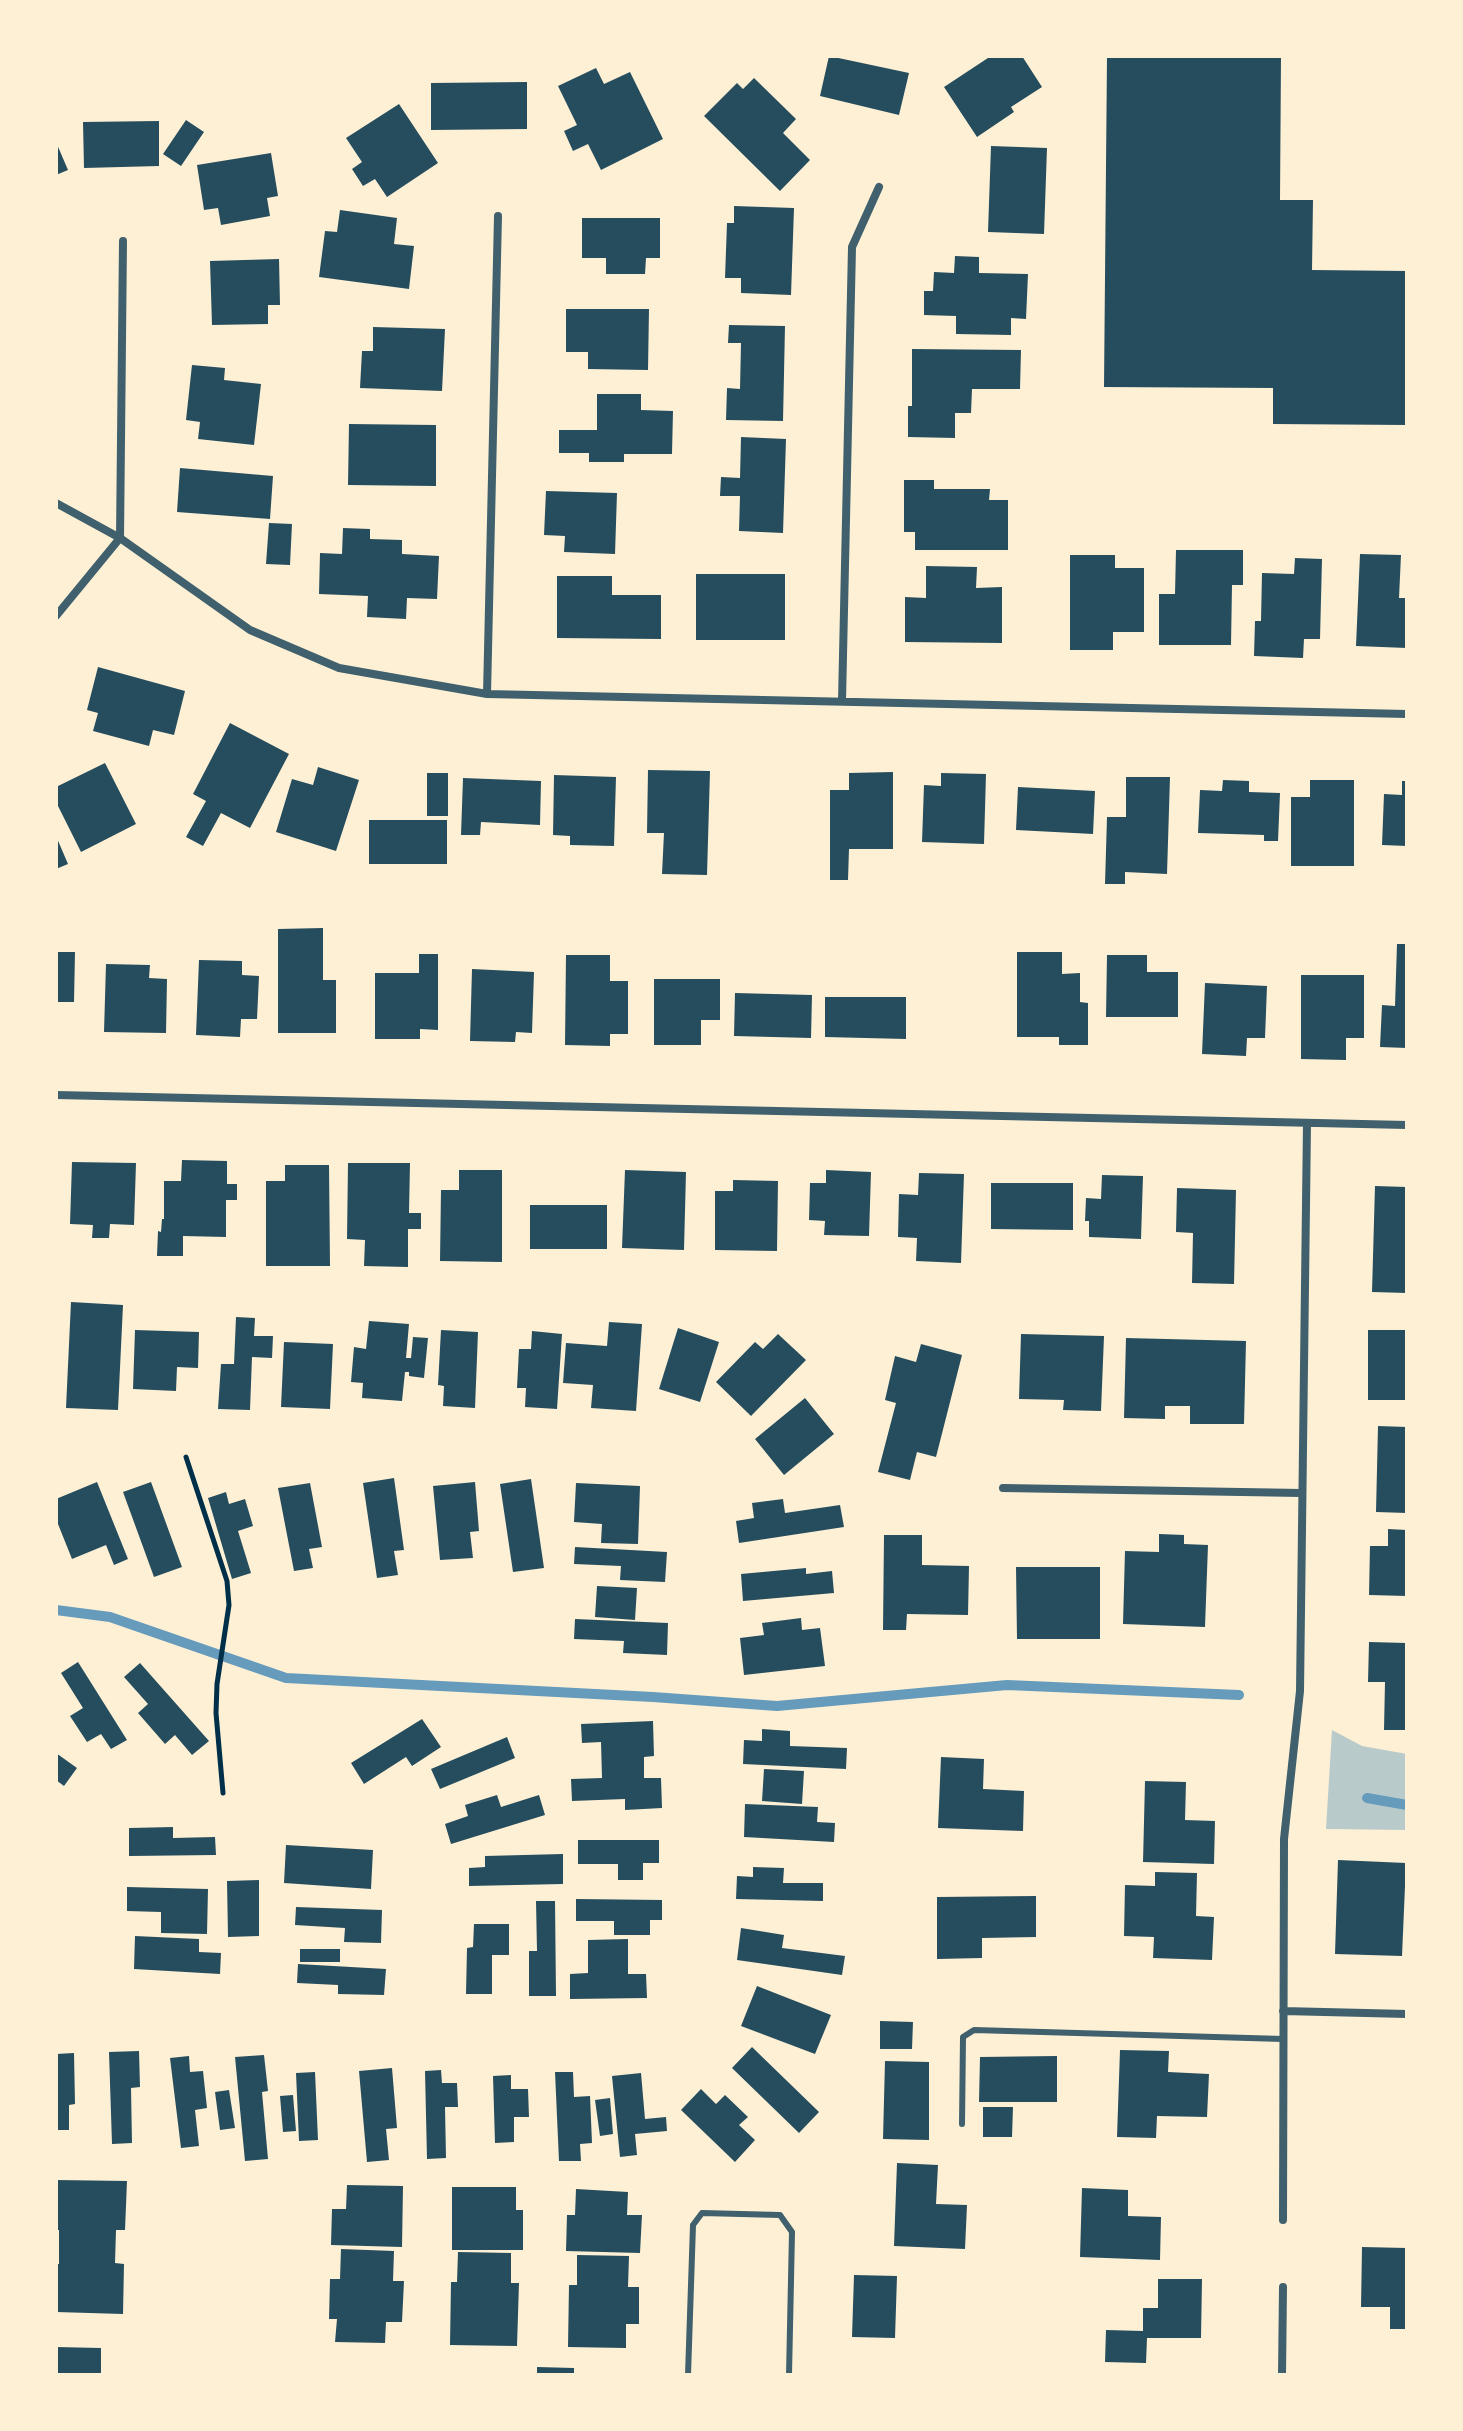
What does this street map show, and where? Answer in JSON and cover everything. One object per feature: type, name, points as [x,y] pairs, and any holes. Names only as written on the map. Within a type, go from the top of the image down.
[{"type":"street","points":[[842,701],[852,247],[879,187]]},
{"type":"street","points":[[487,694],[498,216]]},
{"type":"street","points":[[56,616],[120,538],[123,241]]},
{"type":"street","points":[[56,503],[120,538],[250,630],[339,668],[487,694],[1407,714]]},
{"type":"street","points":[[56,1095],[1407,1125]]},
{"type":"street","points":[[1283,2220],[1284,1839],[1300,1691],[1307,1123]]},
{"type":"street","points":[[1003,1488],[1301,1493]]},
{"type":"street","points":[[1283,2011],[1407,2014]]},
{"type":"street","points":[[1282,2375],[1283,2287]]},
{"type":"lane","points":[[962,2124],[963,2037],[974,2030],[1283,2039]]},
{"type":"lane","points":[[688,2375],[693,2225],[702,2213],[780,2215],[792,2232],[789,2375]]},
{"type":"path","points":[[186,1457],[227,1581],[229,1605],[217,1684],[216,1713],[223,1793]]},
{"type":"shaded area","points":[[1332,1730],[1362,1746],[1407,1754],[1407,1830],[1326,1829]]},
{"type":"building","points":[[829,56],[909,73],[899,115],[820,96]]},
{"type":"building","points":[[991,56],[1022,56],[1042,87],[1011,107],[1014,112],[977,137],[944,87]]},
{"type":"building","points":[[1107,56],[1281,56],[1280,200],[1313,200],[1312,270],[1407,271],[1407,425],[1273,424],[1273,388],[1104,387]]},
{"type":"building","points":[[596,68],[604,84],[630,72],[663,139],[601,170],[588,144],[573,151],[564,131],[577,125],[558,86]]},
{"type":"building","points":[[754,78],[796,119],[783,133],[810,160],[780,191],[704,116],[737,83],[743,89]]},
{"type":"building","points":[[527,82],[527,129],[431,130],[431,83]]},
{"type":"building","points":[[399,104],[438,163],[387,197],[375,179],[363,186],[352,169],[362,162],[346,138]]},
{"type":"building","points":[[186,120],[204,132],[181,166],[163,154]]},
{"type":"building","points":[[159,121],[159,166],[84,168],[83,122]]},
{"type":"building","points":[[56,142],[68,170],[56,175]]},
{"type":"building","points":[[991,146],[1047,148],[1044,234],[988,232]]},
{"type":"building","points":[[271,153],[278,196],[267,198],[270,216],[221,225],[218,208],[204,210],[197,165]]},
{"type":"building","points":[[734,206],[794,208],[791,295],[741,293],[741,278],[725,278],[727,223],[734,223]]},
{"type":"building","points":[[340,210],[397,218],[394,244],[414,246],[409,289],[319,277],[325,231],[337,232]]},
{"type":"building","points":[[582,218],[660,218],[660,258],[646,258],[645,274],[606,274],[606,258],[582,258]]},
{"type":"building","points":[[955,256],[979,257],[979,273],[1028,274],[1026,319],[1011,318],[1011,335],[956,334],[956,316],[924,315],[924,291],[933,291],[934,272],[954,273]]},
{"type":"building","points":[[279,259],[280,305],[268,305],[268,324],[212,325],[210,261]]},
{"type":"building","points":[[566,309],[649,309],[648,370],[588,369],[588,352],[566,352]]},
{"type":"building","points":[[729,325],[785,326],[783,421],[726,420],[727,388],[740,389],[741,343],[728,343]]},
{"type":"building","points":[[373,327],[445,329],[442,391],[360,388],[362,351],[373,351]]},
{"type":"building","points":[[912,349],[1021,350],[1020,389],[972,389],[971,413],[955,413],[955,438],[908,437],[908,406],[912,406]]},
{"type":"building","points":[[192,365],[225,368],[224,380],[261,384],[254,445],[198,439],[200,422],[186,420]]},
{"type":"building","points":[[597,394],[641,394],[641,410],[673,411],[672,454],[624,454],[624,462],[589,462],[589,453],[559,453],[559,430],[597,430]]},
{"type":"building","points":[[349,424],[436,425],[436,486],[348,485]]},
{"type":"building","points":[[741,437],[786,439],[783,533],[739,531],[740,496],[720,496],[721,477],[740,478]]},
{"type":"building","points":[[180,468],[273,476],[270,519],[177,512]]},
{"type":"building","points":[[904,480],[934,480],[934,489],[990,489],[989,500],[1008,500],[1008,550],[915,550],[915,532],[904,532]]},
{"type":"building","points":[[546,491],[617,493],[615,554],[564,552],[565,536],[544,535]]},
{"type":"building","points":[[269,523],[292,524],[290,565],[266,564]]},
{"type":"building","points":[[343,528],[370,529],[370,539],[402,540],[402,554],[439,556],[437,599],[407,598],[406,619],[367,617],[368,596],[319,594],[320,553],[342,554]]},
{"type":"building","points":[[1176,550],[1243,550],[1243,585],[1232,585],[1231,645],[1159,645],[1159,594],[1175,594]]},
{"type":"building","points":[[1360,554],[1401,555],[1399,598],[1407,598],[1407,648],[1356,646]]},
{"type":"building","points":[[1070,555],[1115,555],[1115,568],[1144,568],[1144,632],[1113,632],[1113,650],[1070,650]]},
{"type":"building","points":[[1295,558],[1322,559],[1320,639],[1304,639],[1303,658],[1254,656],[1255,621],[1261,621],[1262,573],[1294,574]]},
{"type":"building","points":[[926,566],[977,567],[976,588],[1002,587],[1002,643],[905,642],[905,597],[926,598]]},
{"type":"building","points":[[696,574],[785,574],[785,640],[696,640]]},
{"type":"building","points":[[557,576],[612,576],[612,595],[661,595],[661,639],[557,638]]},
{"type":"building","points":[[98,667],[185,691],[174,735],[153,730],[149,746],[93,731],[98,713],[87,710]]},
{"type":"building","points":[[230,723],[289,754],[250,828],[221,813],[203,846],[186,837],[206,801],[193,794]]},
{"type":"building","points":[[105,763],[136,824],[81,852],[56,802],[56,787]]},
{"type":"building","points":[[318,767],[359,780],[336,851],[276,832],[292,779],[313,785]]},
{"type":"building","points":[[648,770],[710,771],[707,875],[662,874],[664,833],[647,833]]},
{"type":"building","points":[[893,772],[893,849],[849,849],[848,880],[830,880],[830,790],[849,790],[849,773]]},
{"type":"building","points":[[427,773],[448,773],[448,816],[427,816]]},
{"type":"building","points":[[941,773],[986,774],[984,844],[922,842],[924,785],[941,786]]},
{"type":"building","points":[[554,775],[616,777],[614,846],[570,845],[570,836],[553,835]]},
{"type":"building","points":[[1126,777],[1170,777],[1167,874],[1125,872],[1125,884],[1105,884],[1107,817],[1126,817]]},
{"type":"building","points":[[463,778],[541,781],[540,825],[481,822],[480,835],[461,835]]},
{"type":"building","points":[[1223,780],[1249,781],[1249,792],[1280,793],[1278,841],[1264,841],[1264,835],[1198,833],[1200,790],[1222,791]]},
{"type":"building","points":[[1310,780],[1354,780],[1354,866],[1291,866],[1291,797],[1310,797]]},
{"type":"building","points":[[1402,781],[1407,781],[1407,846],[1382,845],[1384,794],[1402,795]]},
{"type":"building","points":[[1018,787],[1095,791],[1093,834],[1016,830]]},
{"type":"building","points":[[369,820],[447,820],[447,864],[369,864]]},
{"type":"building","points":[[56,836],[68,864],[56,869]]},
{"type":"building","points":[[323,928],[323,980],[336,980],[336,1033],[278,1033],[278,929]]},
{"type":"building","points":[[1397,944],[1407,944],[1407,1048],[1380,1047],[1382,1005],[1395,1006]]},
{"type":"building","points":[[56,952],[75,952],[74,1002],[56,1002]]},
{"type":"building","points":[[1017,952],[1062,952],[1062,974],[1080,973],[1080,1002],[1088,1003],[1088,1045],[1059,1045],[1059,1037],[1017,1037]]},
{"type":"building","points":[[419,954],[438,954],[438,1030],[420,1029],[420,1039],[375,1039],[375,973],[419,973]]},
{"type":"building","points":[[566,955],[610,955],[610,981],[628,981],[628,1034],[610,1034],[610,1046],[565,1045]]},
{"type":"building","points":[[1107,955],[1147,955],[1147,972],[1178,972],[1178,1017],[1106,1017]]},
{"type":"building","points":[[199,960],[242,961],[242,975],[259,976],[257,1019],[241,1019],[240,1037],[196,1035]]},
{"type":"building","points":[[106,964],[150,965],[149,978],[167,979],[166,1033],[104,1032]]},
{"type":"building","points":[[472,969],[534,972],[532,1033],[516,1032],[515,1042],[470,1041]]},
{"type":"building","points":[[1301,975],[1364,975],[1364,1038],[1346,1038],[1346,1060],[1301,1059]]},
{"type":"building","points":[[654,979],[720,979],[720,1020],[701,1020],[701,1045],[654,1045]]},
{"type":"building","points":[[1205,983],[1267,986],[1265,1038],[1247,1038],[1246,1056],[1202,1054]]},
{"type":"building","points":[[735,993],[812,995],[811,1038],[734,1036]]},
{"type":"building","points":[[825,997],[906,997],[906,1039],[825,1037]]},
{"type":"building","points":[[182,1160],[227,1161],[227,1184],[237,1184],[237,1200],[226,1200],[226,1237],[183,1236],[183,1256],[157,1256],[158,1231],[161,1232],[164,1219],[164,1181],[181,1181]]},
{"type":"building","points":[[72,1162],[136,1163],[134,1225],[110,1224],[109,1238],[92,1238],[93,1225],[70,1224]]},
{"type":"building","points":[[348,1163],[410,1163],[409,1213],[421,1213],[421,1229],[408,1229],[408,1267],[364,1266],[365,1240],[347,1239]]},
{"type":"building","points":[[285,1165],[329,1165],[330,1266],[266,1266],[266,1181],[285,1181]]},
{"type":"building","points":[[459,1170],[502,1170],[502,1262],[440,1261],[441,1190],[459,1190]]},
{"type":"building","points":[[625,1170],[686,1172],[684,1250],[622,1248]]},
{"type":"building","points":[[826,1170],[871,1172],[869,1236],[824,1235],[825,1221],[809,1220],[810,1183],[826,1183]]},
{"type":"building","points":[[919,1173],[964,1174],[961,1263],[916,1261],[917,1238],[898,1237],[899,1194],[918,1195]]},
{"type":"building","points":[[1102,1175],[1143,1176],[1141,1239],[1089,1237],[1089,1221],[1085,1221],[1086,1198],[1101,1199]]},
{"type":"building","points":[[733,1180],[778,1181],[777,1251],[715,1250],[715,1191],[733,1191]]},
{"type":"building","points":[[991,1183],[1073,1183],[1073,1230],[991,1229]]},
{"type":"building","points":[[1375,1186],[1407,1187],[1407,1293],[1372,1292]]},
{"type":"building","points":[[1177,1188],[1236,1190],[1234,1284],[1192,1283],[1193,1233],[1176,1232]]},
{"type":"building","points":[[530,1205],[607,1205],[607,1249],[530,1249]]},
{"type":"building","points":[[71,1302],[123,1305],[118,1410],[66,1408]]},
{"type":"building","points":[[236,1317],[255,1318],[254,1336],[273,1336],[272,1358],[252,1357],[250,1410],[218,1409],[221,1364],[234,1364]]},
{"type":"building","points":[[369,1321],[409,1324],[406,1358],[411,1358],[413,1337],[428,1338],[424,1378],[409,1376],[409,1372],[405,1372],[402,1401],[362,1398],[363,1383],[351,1382],[354,1347],[366,1349]]},
{"type":"building","points":[[609,1322],[642,1324],[636,1411],[591,1408],[593,1385],[563,1383],[566,1343],[607,1346]]},
{"type":"building","points":[[678,1328],[719,1342],[700,1402],[659,1389]]},
{"type":"building","points":[[135,1330],[199,1332],[198,1368],[177,1367],[176,1391],[133,1389]]},
{"type":"building","points":[[441,1330],[478,1332],[475,1408],[443,1406],[444,1386],[438,1385]]},
{"type":"building","points":[[1368,1330],[1407,1330],[1407,1400],[1368,1400]]},
{"type":"building","points":[[532,1331],[562,1334],[557,1409],[525,1407],[526,1388],[517,1388],[519,1349],[531,1349]]},
{"type":"building","points":[[778,1334],[806,1360],[751,1416],[716,1382],[755,1342],[763,1349]]},
{"type":"building","points":[[1021,1334],[1104,1336],[1101,1411],[1063,1410],[1064,1400],[1019,1399]]},
{"type":"building","points":[[1126,1338],[1246,1341],[1244,1424],[1190,1424],[1190,1406],[1165,1406],[1165,1419],[1124,1418]]},
{"type":"building","points":[[284,1342],[333,1344],[330,1409],[281,1407]]},
{"type":"building","points":[[921,1344],[962,1355],[936,1457],[917,1452],[910,1480],[878,1472],[896,1403],[885,1400],[895,1356],[916,1362]]},
{"type":"building","points":[[805,1398],[834,1434],[784,1475],[755,1439]]},
{"type":"building","points":[[1378,1426],[1407,1427],[1407,1513],[1376,1512]]},
{"type":"building","points":[[394,1478],[404,1550],[394,1551],[398,1575],[377,1578],[363,1483]]},
{"type":"building","points":[[531,1479],[544,1568],[513,1572],[500,1484]]},
{"type":"building","points":[[97,1482],[128,1559],[114,1565],[106,1545],[72,1559],[56,1519],[56,1499]]},
{"type":"building","points":[[151,1482],[182,1567],[154,1577],[123,1492]]},
{"type":"building","points":[[475,1482],[479,1531],[470,1532],[473,1558],[440,1560],[433,1486]]},
{"type":"building","points":[[310,1483],[322,1547],[309,1549],[313,1568],[294,1571],[278,1488]]},
{"type":"building","points":[[576,1483],[640,1486],[638,1544],[601,1543],[602,1524],[574,1522]]},
{"type":"building","points":[[226,1492],[229,1504],[245,1499],[253,1526],[238,1531],[251,1573],[232,1579],[208,1498]]},
{"type":"building","points":[[783,1499],[785,1513],[840,1505],[844,1527],[739,1543],[736,1521],[754,1518],[752,1503]]},
{"type":"building","points":[[1388,1529],[1407,1530],[1407,1596],[1369,1595],[1370,1546],[1388,1546]]},
{"type":"building","points":[[1159,1534],[1184,1535],[1184,1544],[1208,1545],[1205,1627],[1123,1624],[1125,1551],[1159,1552]]},
{"type":"building","points":[[884,1535],[922,1535],[922,1565],[969,1566],[968,1615],[907,1614],[906,1630],[883,1630]]},
{"type":"building","points":[[575,1547],[667,1552],[665,1582],[620,1580],[621,1566],[574,1564]]},
{"type":"building","points":[[1016,1567],[1100,1567],[1100,1639],[1017,1639]]},
{"type":"building","points":[[806,1568],[806,1574],[832,1571],[834,1593],[743,1601],[741,1574]]},
{"type":"building","points":[[597,1586],[637,1588],[635,1620],[595,1617]]},
{"type":"building","points":[[801,1618],[802,1630],[820,1628],[825,1666],[744,1675],[740,1638],[764,1635],[762,1623]]},
{"type":"building","points":[[575,1619],[668,1623],[667,1655],[623,1653],[624,1641],[574,1639]]},
{"type":"building","points":[[1369,1642],[1407,1643],[1407,1730],[1384,1730],[1385,1682],[1368,1682]]},
{"type":"building","points":[[78,1662],[127,1740],[111,1749],[101,1734],[87,1742],[70,1716],[83,1708],[61,1673]]},
{"type":"building","points":[[140,1663],[209,1741],[192,1755],[175,1735],[165,1744],[138,1713],[148,1704],[124,1677]]},
{"type":"building","points":[[422,1719],[441,1747],[412,1766],[406,1757],[364,1784],[351,1763]]},
{"type":"building","points":[[653,1721],[654,1756],[644,1757],[644,1778],[661,1778],[662,1808],[625,1810],[625,1799],[572,1801],[571,1779],[602,1778],[601,1742],[582,1743],[581,1724]]},
{"type":"building","points":[[762,1729],[790,1731],[790,1746],[847,1748],[846,1769],[743,1764],[744,1740],[762,1741]]},
{"type":"building","points":[[507,1737],[515,1758],[440,1789],[431,1769]]},
{"type":"building","points":[[56,1753],[77,1768],[64,1786],[56,1780]]},
{"type":"building","points":[[941,1757],[984,1759],[983,1789],[1024,1791],[1023,1831],[938,1828]]},
{"type":"building","points":[[764,1769],[804,1771],[802,1804],[762,1801]]},
{"type":"building","points":[[1145,1781],[1186,1782],[1185,1820],[1215,1821],[1214,1864],[1143,1862]]},
{"type":"building","points":[[497,1795],[501,1807],[539,1795],[545,1815],[451,1844],[445,1824],[468,1816],[465,1805]]},
{"type":"building","points":[[745,1804],[818,1807],[817,1822],[835,1823],[834,1842],[744,1837]]},
{"type":"building","points":[[173,1827],[173,1838],[215,1837],[216,1855],[129,1856],[129,1828]]},
{"type":"building","points":[[578,1840],[659,1840],[659,1863],[643,1863],[643,1880],[618,1880],[618,1864],[578,1864]]},
{"type":"building","points":[[286,1845],[373,1850],[371,1889],[284,1883]]},
{"type":"building","points":[[563,1854],[563,1884],[469,1886],[469,1868],[485,1867],[485,1856]]},
{"type":"building","points":[[1338,1860],[1406,1863],[1402,1956],[1335,1954]]},
{"type":"building","points":[[753,1867],[784,1868],[783,1883],[823,1883],[823,1901],[736,1899],[737,1876],[753,1877]]},
{"type":"building","points":[[1155,1872],[1197,1873],[1196,1916],[1214,1917],[1212,1960],[1153,1958],[1154,1937],[1124,1936],[1125,1885],[1155,1886]]},
{"type":"building","points":[[259,1880],[259,1936],[228,1937],[227,1881]]},
{"type":"building","points":[[127,1887],[208,1889],[207,1934],[161,1933],[161,1912],[127,1911]]},
{"type":"building","points":[[1036,1896],[1036,1937],[982,1938],[982,1958],[937,1959],[937,1897]]},
{"type":"building","points":[[576,1899],[662,1900],[662,1920],[650,1920],[650,1935],[614,1935],[614,1921],[576,1921]]},
{"type":"building","points":[[536,1901],[555,1901],[556,1996],[529,1996],[529,1951],[537,1951]]},
{"type":"building","points":[[296,1907],[382,1910],[381,1943],[344,1942],[345,1928],[295,1925]]},
{"type":"building","points":[[474,1924],[509,1924],[509,1955],[492,1955],[492,1994],[466,1994],[467,1948],[473,1947]]},
{"type":"building","points":[[741,1928],[784,1935],[782,1948],[845,1956],[842,1975],[737,1960]]},
{"type":"building","points":[[135,1936],[199,1939],[199,1952],[221,1953],[220,1974],[134,1969]]},
{"type":"building","points":[[628,1939],[628,1974],[646,1974],[647,1998],[570,1999],[570,1974],[588,1973],[588,1940]]},
{"type":"building","points":[[300,1949],[340,1949],[340,1962],[300,1962]]},
{"type":"building","points":[[298,1964],[386,1969],[384,1995],[338,1994],[338,1985],[297,1983]]},
{"type":"building","points":[[757,1986],[831,2015],[815,2054],[741,2026]]},
{"type":"building","points":[[880,2021],[913,2022],[912,2049],[880,2049]]},
{"type":"building","points":[[752,2047],[819,2112],[799,2133],[732,2068]]},
{"type":"building","points":[[1120,2050],[1169,2051],[1168,2072],[1209,2074],[1207,2117],[1157,2116],[1156,2138],[1117,2137]]},
{"type":"building","points":[[139,2051],[140,2087],[131,2088],[132,2143],[112,2144],[109,2052]]},
{"type":"building","points":[[74,2053],[75,2104],[69,2105],[69,2130],[56,2130],[56,2054]]},
{"type":"building","points":[[264,2055],[268,2091],[262,2092],[268,2159],[245,2161],[235,2057]]},
{"type":"building","points":[[189,2056],[190,2072],[203,2071],[207,2108],[195,2110],[199,2146],[181,2148],[170,2058]]},
{"type":"building","points":[[1057,2056],[1057,2102],[979,2102],[980,2057]]},
{"type":"building","points":[[885,2061],[929,2062],[929,2140],[883,2139]]},
{"type":"building","points":[[392,2068],[397,2128],[386,2129],[389,2160],[367,2162],[359,2071]]},
{"type":"building","points":[[441,2070],[442,2083],[457,2083],[458,2107],[445,2107],[446,2158],[427,2159],[425,2071]]},
{"type":"building","points":[[315,2072],[318,2140],[299,2141],[296,2073]]},
{"type":"building","points":[[555,2072],[573,2072],[574,2097],[590,2096],[592,2143],[580,2144],[581,2161],[559,2161]]},
{"type":"building","points":[[641,2073],[645,2119],[666,2117],[667,2131],[635,2134],[637,2155],[620,2157],[612,2076]]},
{"type":"building","points":[[511,2075],[511,2089],[528,2089],[529,2117],[514,2117],[514,2142],[495,2143],[493,2076]]},
{"type":"building","points":[[701,2089],[716,2104],[725,2095],[748,2117],[739,2125],[755,2140],[735,2162],[681,2110]]},
{"type":"building","points":[[229,2090],[235,2128],[220,2130],[215,2092]]},
{"type":"building","points":[[293,2095],[296,2131],[283,2132],[280,2096]]},
{"type":"building","points":[[610,2098],[613,2134],[600,2136],[595,2100]]},
{"type":"building","points":[[983,2107],[1013,2107],[1012,2137],[983,2137]]},
{"type":"building","points":[[897,2163],[938,2165],[936,2204],[967,2205],[965,2249],[894,2246]]},
{"type":"building","points":[[56,2180],[127,2181],[125,2230],[116,2230],[115,2263],[124,2264],[123,2314],[56,2312],[59,2230],[56,2230]]},
{"type":"building","points":[[347,2185],[403,2186],[402,2247],[331,2245],[332,2209],[346,2209]]},
{"type":"building","points":[[452,2187],[516,2187],[516,2210],[523,2210],[523,2250],[452,2250]]},
{"type":"building","points":[[1082,2188],[1128,2190],[1128,2216],[1161,2217],[1160,2260],[1080,2257]]},
{"type":"building","points":[[576,2189],[628,2192],[627,2215],[642,2215],[640,2253],[566,2251],[567,2215],[575,2215]]},
{"type":"building","points":[[1362,2247],[1407,2248],[1407,2329],[1390,2329],[1390,2307],[1361,2307]]},
{"type":"building","points":[[341,2249],[394,2251],[393,2281],[404,2281],[402,2322],[386,2322],[385,2343],[335,2342],[337,2319],[329,2319],[330,2279],[340,2279]]},
{"type":"building","points":[[458,2252],[511,2253],[511,2283],[519,2283],[517,2346],[450,2345],[451,2282],[457,2282]]},
{"type":"building","points":[[577,2255],[629,2256],[628,2287],[639,2287],[639,2324],[626,2324],[626,2348],[568,2347],[569,2285],[577,2285]]},
{"type":"building","points":[[854,2275],[897,2276],[895,2338],[852,2337]]},
{"type":"building","points":[[1158,2279],[1202,2279],[1201,2338],[1147,2338],[1146,2363],[1105,2362],[1106,2330],[1143,2331],[1143,2308],[1158,2308]]},
{"type":"building","points":[[56,2347],[101,2348],[101,2375],[56,2375]]},
{"type":"building","points":[[537,2367],[574,2368],[574,2375],[537,2375]]},
{"type":"waterway","points":[[56,1610],[110,1617],[286,1678],[777,1706],[1007,1685],[1239,1695]]},
{"type":"waterway","points":[[1367,1798],[1407,1805]]}]
